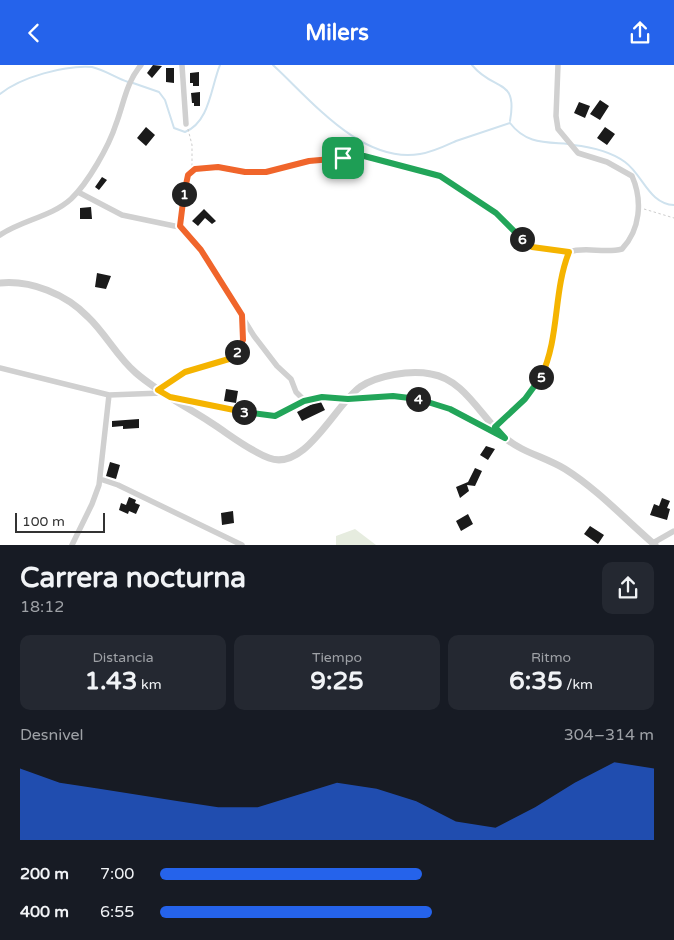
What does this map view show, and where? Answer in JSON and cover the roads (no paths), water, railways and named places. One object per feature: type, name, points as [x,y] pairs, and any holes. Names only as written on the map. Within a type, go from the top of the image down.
[{"type":"street","points":[[0,235],[20,224],[51,213],[66,204],[78,192],[106,150],[117,123],[130,79],[141,65]]},
{"type":"street","points":[[182,65],[186,125]]},
{"type":"street","points":[[495,427],[533,389],[545,369],[550,354],[563,271],[569,252],[594,249],[605,251],[622,249],[633,236],[637,224],[636,185],[632,176],[618,167],[575,151],[556,122],[558,65]]},
{"type":"street","points":[[78,192],[122,215],[180,226],[201,250],[254,337],[277,366],[291,379],[296,392],[304,401]]},
{"type":"street","points":[[0,283],[22,283],[36,287],[76,306],[89,317],[126,365],[160,391],[253,449],[276,461],[294,458],[303,451],[358,389],[376,379],[410,374],[432,374],[453,384],[468,396],[505,438]]},
{"type":"street","points":[[0,368],[109,395],[160,391]]},
{"type":"street","points":[[72,545],[96,495],[100,479],[109,395]]},
{"type":"street","points":[[170,397],[267,416],[287,412],[304,401],[322,397],[348,399],[393,396],[429,402],[450,409],[577,477],[654,544],[674,531]]},
{"type":"street","points":[[100,479],[118,485],[242,545]]},
{"type":"waterway","points":[[133,83],[159,92],[165,100],[174,128],[185,132],[193,127],[205,112],[220,65]]},
{"type":"waterway","points":[[273,65],[339,127],[358,140],[378,149],[399,155],[430,152],[510,123]]},
{"type":"waterway","points":[[472,65],[488,79],[507,91],[511,97],[510,121]]},
{"type":"waterway","points":[[0,94],[31,77],[69,68],[92,67],[128,82]]},
{"type":"waterway","points":[[510,123],[523,135],[536,141],[568,144]]},
{"type":"waterway","points":[[573,145],[600,150],[619,158],[637,174],[658,200],[674,205]]}]
